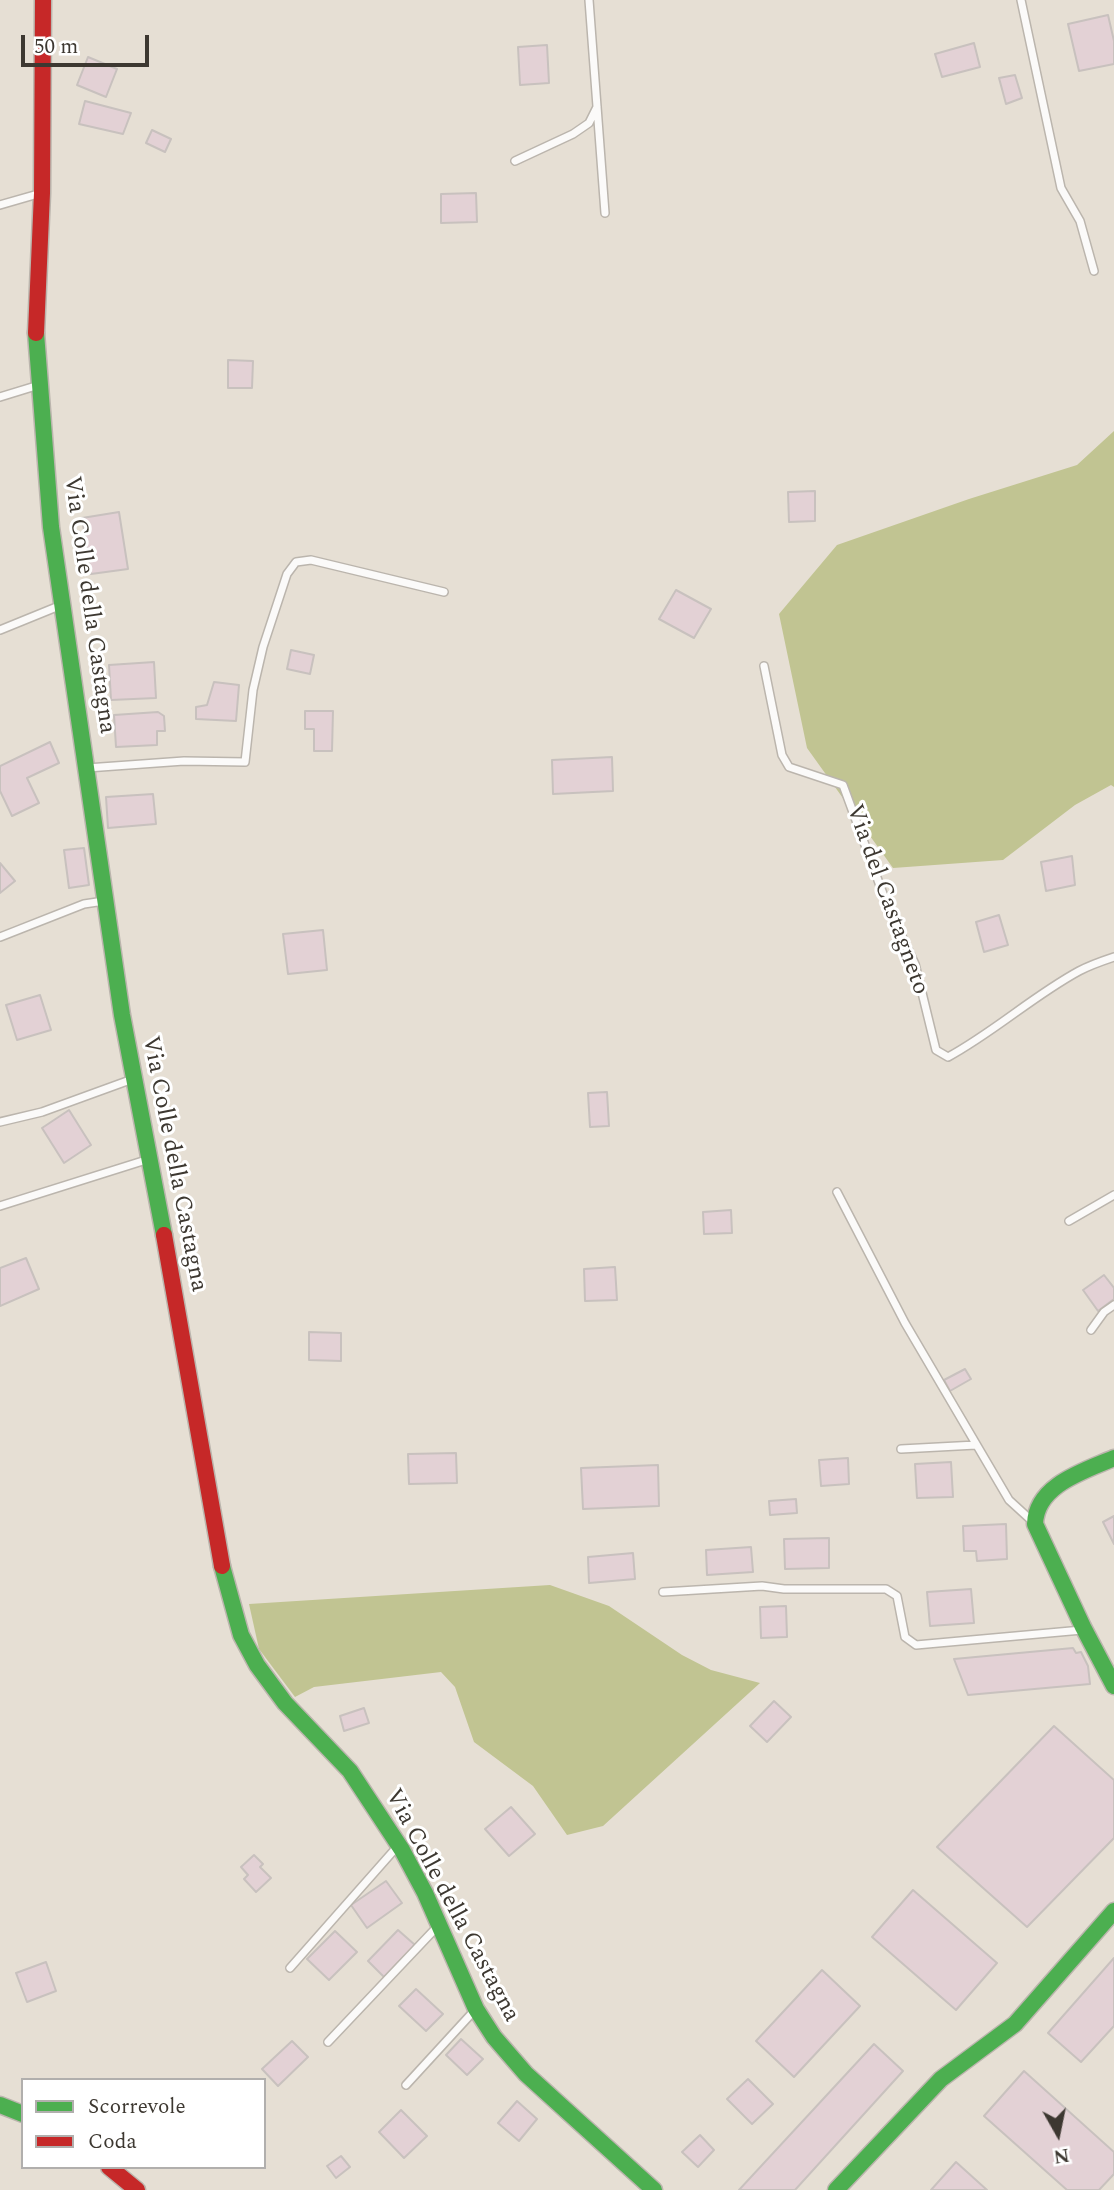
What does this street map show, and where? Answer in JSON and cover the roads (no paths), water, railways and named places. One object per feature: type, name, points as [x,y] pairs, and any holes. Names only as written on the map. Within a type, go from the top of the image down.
[{"type":"street","name":"Via Colle della Castagna","points":[[43,0],[42,193],[35,324],[51,527],[104,900],[225,1581],[241,1635],[257,1665],[285,1703],[350,1771],[399,1845],[439,1925],[476,2009],[494,2037],[526,2074],[654,2190]]},
{"type":"street","points":[[1114,1458],[1049,1492],[1037,1506],[1035,1524],[1096,1654],[1114,1686]]},
{"type":"street","points":[[836,2190],[941,2080],[1015,2024],[1114,1911]]},
{"type":"street","points":[[0,2105],[21,2113]]},
{"type":"street","points":[[111,2169],[137,2190]]},
{"type":"lane","points":[[589,0],[606,213]]},
{"type":"lane","points":[[1021,0],[1060,188],[1080,222],[1094,271]]},
{"type":"lane","points":[[515,160],[573,134],[589,123],[597,105]]},
{"type":"lane","points":[[0,205],[42,193]]},
{"type":"lane","points":[[0,397],[40,385]]},
{"type":"lane","points":[[86,768],[184,761],[245,762],[253,690],[263,647],[287,574],[296,562],[311,560],[444,592]]},
{"type":"lane","points":[[0,631],[63,605]]},
{"type":"lane","name":"Via del Castagneto","points":[[764,666],[782,755],[789,767],[843,785],[886,902],[915,964],[936,1050],[948,1057],[976,1042],[1025,1004],[1080,970],[1114,957]]},
{"type":"lane","points":[[0,937],[84,904],[104,900]]},
{"type":"lane","points":[[0,1122],[42,1112],[134,1079]]},
{"type":"lane","points":[[0,1206],[150,1159]]},
{"type":"lane","points":[[837,1192],[905,1324],[976,1445],[1009,1500],[1035,1524]]},
{"type":"lane","points":[[1069,1221],[1114,1195]]},
{"type":"lane","points":[[1091,1330],[1104,1312],[1114,1305]]},
{"type":"lane","points":[[901,1449],[976,1445]]},
{"type":"lane","points":[[663,1592],[762,1586],[784,1589],[886,1588],[897,1596],[905,1637],[916,1645],[1086,1630]]},
{"type":"lane","points":[[290,1968],[399,1845]]},
{"type":"lane","points":[[328,2042],[439,1925]]},
{"type":"lane","points":[[405,2085],[476,2009]]}]
